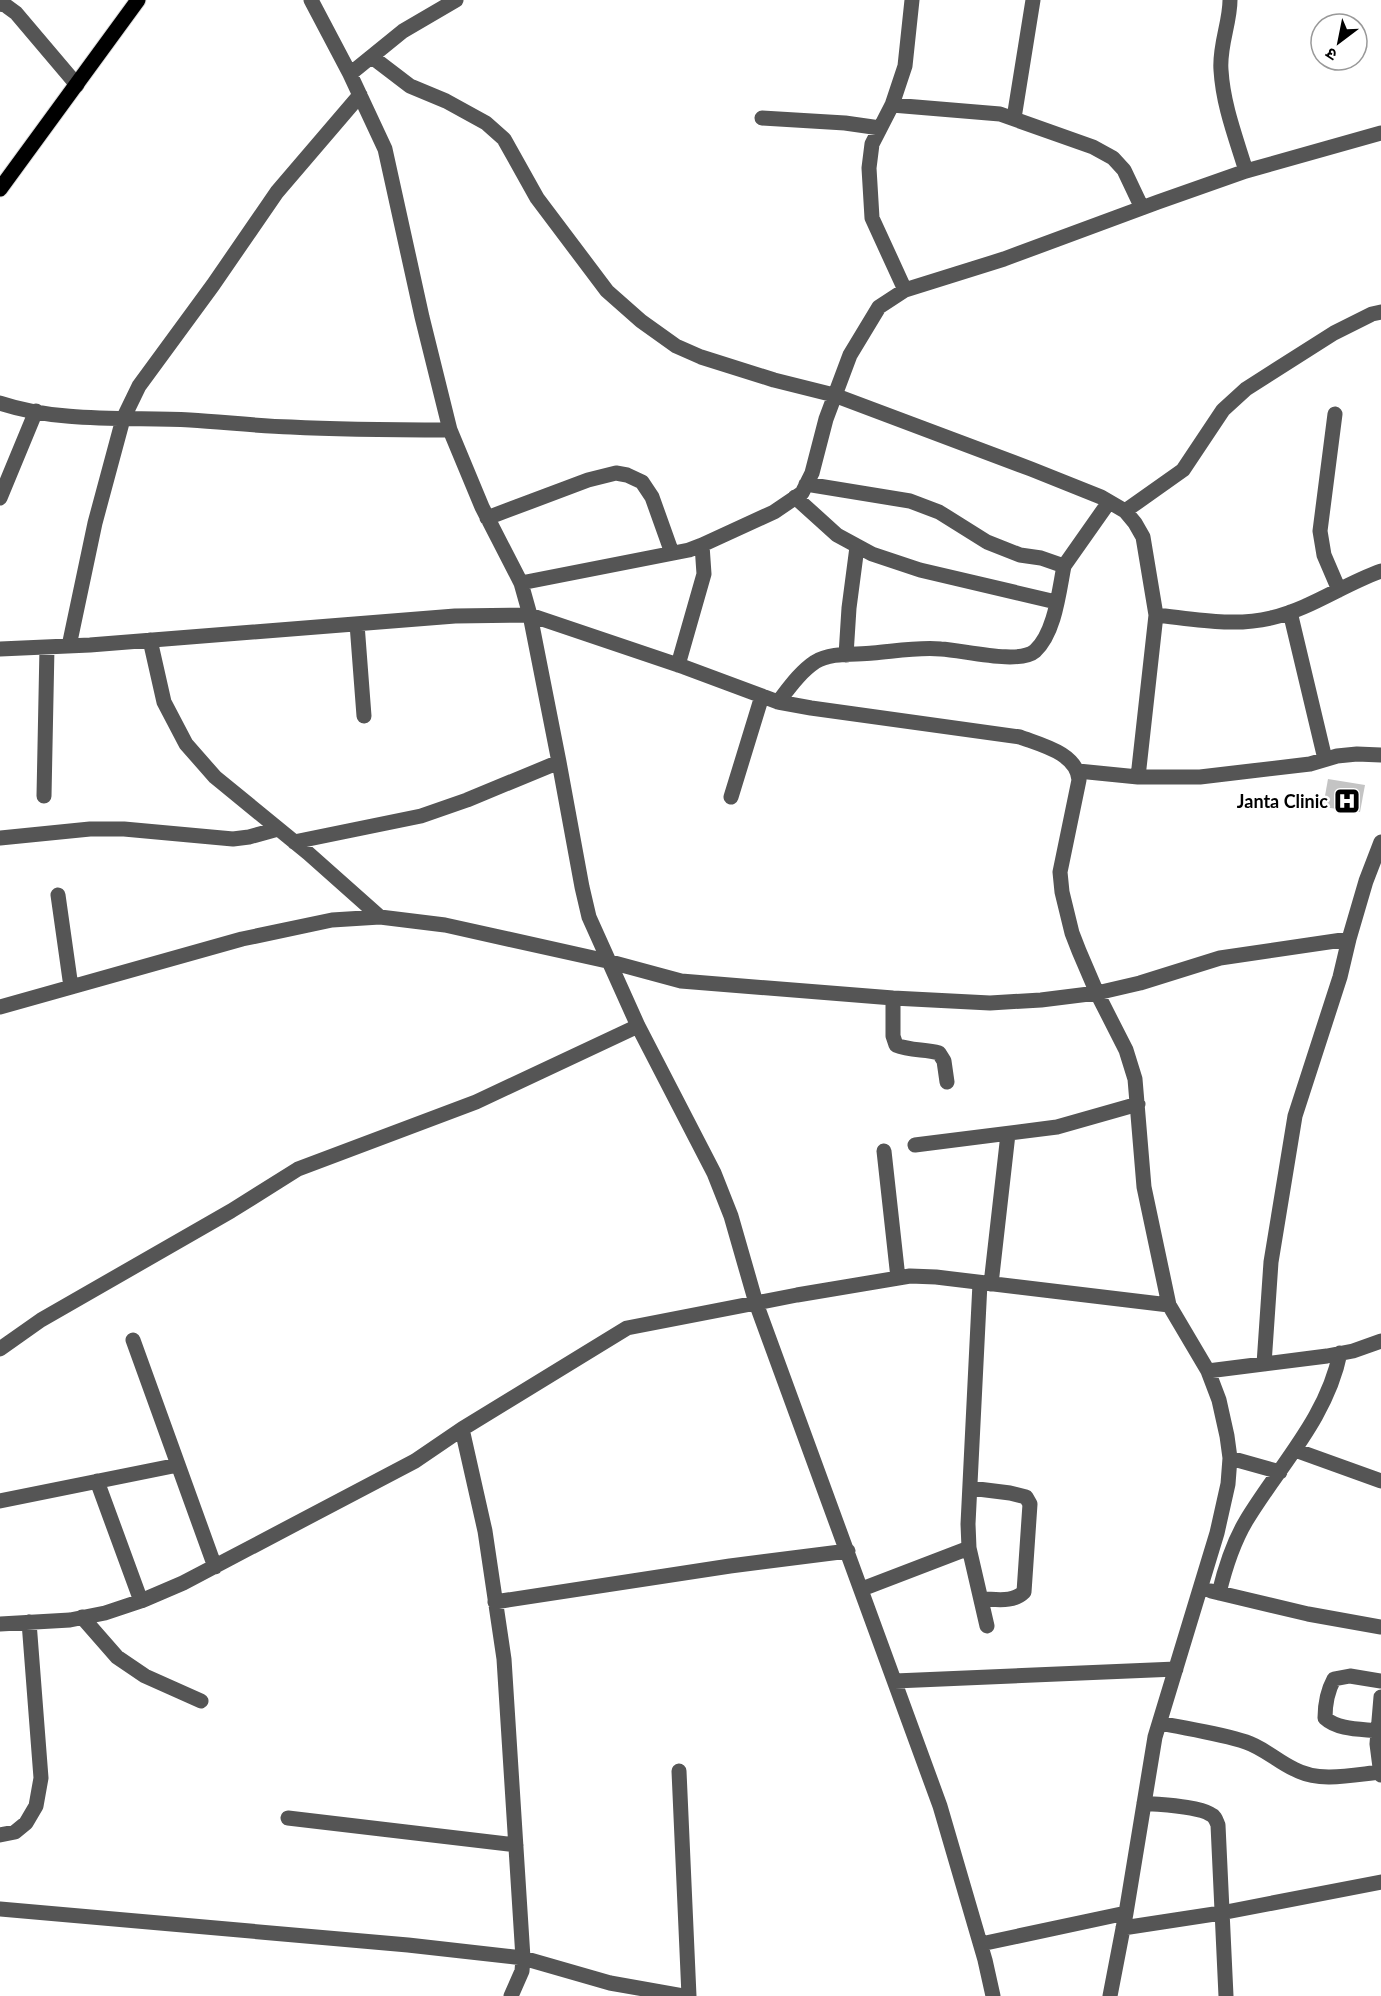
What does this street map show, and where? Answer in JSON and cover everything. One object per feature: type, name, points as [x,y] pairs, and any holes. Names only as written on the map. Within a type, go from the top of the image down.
[{"type":"main road","points":[[0,189],[138,0]]},
{"type":"street","points":[[311,0],[350,74],[385,149],[422,317],[450,430],[488,518],[521,583],[530,615],[589,917],[607,962],[638,1026],[714,1173],[731,1216],[756,1303],[940,1806],[981,1944],[993,1996]]},
{"type":"street","points":[[350,74],[403,31],[456,0]]},
{"type":"street","points":[[905,290],[872,218],[869,168],[873,144],[892,105],[905,66],[912,0]]},
{"type":"street","points":[[1014,118],[1033,0]]},
{"type":"street","points":[[1230,0],[1224,32],[1221,69],[1227,106],[1246,171]]},
{"type":"street","points":[[0,4],[16,13],[77,85]]},
{"type":"street","points":[[372,57],[410,86],[446,101],[486,123],[504,139],[537,198],[607,291],[641,321],[676,346],[701,357],[774,380],[834,395],[1031,469],[1125,511],[1143,537],[1156,615],[1138,777]]},
{"type":"street","points":[[69,646],[95,523],[123,419],[139,386],[277,192],[360,95]]},
{"type":"street","points":[[892,105],[1000,114],[1093,147],[1113,158],[1124,170],[1142,208]]},
{"type":"street","points":[[762,118],[845,123],[880,128]]},
{"type":"street","points":[[521,583],[702,545],[774,512],[802,493],[812,473],[834,395],[850,356],[879,307],[905,290],[1004,259],[1246,171],[1381,132]]},
{"type":"street","points":[[1125,511],[1183,470],[1223,410],[1246,389],[1334,333],[1372,314],[1381,312]]},
{"type":"street","points":[[0,403],[18,409],[123,419],[190,420],[366,430],[450,430]]},
{"type":"street","points":[[0,498],[36,411]]},
{"type":"street","points":[[1335,414],[1320,531],[1323,555],[1339,590]]},
{"type":"street","points":[[488,518],[588,480],[616,473],[627,475],[642,482],[652,497],[672,553]]},
{"type":"street","points":[[806,484],[910,501],[939,512],[987,542],[1020,555],[1041,558],[1064,566]]},
{"type":"street","points":[[795,497],[837,535],[872,554],[920,570],[1056,602]]},
{"type":"street","points":[[778,702],[801,674],[816,661],[833,656],[940,648],[1008,658],[1024,657],[1035,651],[1045,638],[1051,623],[1064,566],[1109,502]]},
{"type":"street","points":[[678,665],[704,574],[702,545]]},
{"type":"street","points":[[846,655],[857,547]]},
{"type":"street","points":[[1156,615],[1224,622],[1246,622],[1270,618],[1290,612],[1381,571]]},
{"type":"street","points":[[1290,612],[1325,759]]},
{"type":"street","points":[[0,649],[69,646],[455,616],[530,615],[678,665],[778,702],[1020,737],[1048,747],[1071,761],[1078,771],[1079,780],[1060,872],[1072,933],[1097,993],[1126,1050],[1135,1079],[1144,1187],[1169,1305],[1208,1371],[1219,1400],[1230,1458],[1228,1484],[1217,1533],[1155,1737],[1125,1921],[1110,1996]]},
{"type":"street","points":[[357,624],[364,716]]},
{"type":"street","points":[[150,640],[164,702],[186,744],[215,777],[380,917]]},
{"type":"street","points":[[44,796],[47,647]]},
{"type":"street","points":[[731,797],[762,696]]},
{"type":"street","points":[[1078,771],[1138,777],[1200,777],[1235,771],[1310,764],[1337,756],[1381,755]]},
{"type":"street","points":[[294,842],[421,816],[467,800],[559,762]]},
{"type":"street","points":[[0,838],[90,829],[124,829],[233,839],[278,829]]},
{"type":"street","points":[[1264,1364],[1271,1262],[1295,1116],[1340,977],[1348,939],[1366,881],[1381,842]]},
{"type":"street","points":[[58,895],[71,987]]},
{"type":"street","points":[[0,1007],[242,939],[332,920],[380,917],[445,925],[681,981],[893,998],[990,1002],[1041,1000],[1097,993],[1140,983],[1220,958],[1348,939]]},
{"type":"street","points":[[893,998],[893,1036],[896,1045],[905,1049],[929,1050],[939,1053],[944,1061],[947,1082]]},
{"type":"street","points":[[0,1349],[41,1320],[231,1211],[298,1168],[476,1102],[638,1026]]},
{"type":"street","points":[[915,1145],[1057,1127],[1138,1104]]},
{"type":"street","points":[[987,1626],[969,1548],[970,1488],[986,1284],[1008,1134]]},
{"type":"street","points":[[884,1151],[898,1278]]},
{"type":"street","points":[[0,1624],[105,1613],[141,1600],[215,1567],[415,1461],[462,1429],[627,1328],[910,1276],[936,1277],[1169,1305]]},
{"type":"street","points":[[133,1340],[215,1567]]},
{"type":"street","points":[[1208,1371],[1353,1351],[1381,1341]]},
{"type":"street","points":[[1219,1593],[1232,1548],[1246,1521],[1295,1450],[1328,1393],[1336,1373],[1340,1353]]},
{"type":"street","points":[[462,1429],[485,1531],[504,1659],[523,1958],[522,1971],[511,1996]]},
{"type":"street","points":[[1295,1450],[1381,1481]]},
{"type":"street","points":[[1230,1458],[1280,1472]]},
{"type":"street","points":[[0,1501],[178,1465]]},
{"type":"street","points":[[97,1481],[141,1600]]},
{"type":"street","points":[[970,1488],[1026,1497],[1030,1504],[1024,1592],[1019,1597],[1010,1599],[981,1599]]},
{"type":"street","points":[[862,1589],[969,1548]]},
{"type":"street","points":[[495,1602],[730,1566],[848,1551]]},
{"type":"street","points":[[1201,1589],[1300,1612],[1381,1627]]},
{"type":"street","points":[[82,1617],[117,1657],[145,1676],[201,1701]]},
{"type":"street","points":[[0,1835],[15,1832],[26,1823],[36,1806],[41,1778],[29,1622]]},
{"type":"street","points":[[895,1681],[1176,1669]]},
{"type":"street","points":[[1378,1731],[1337,1726],[1325,1718],[1325,1712],[1334,1679],[1350,1676],[1381,1681]]},
{"type":"street","points":[[1160,1723],[1245,1742],[1264,1749],[1283,1763],[1308,1775],[1330,1777],[1381,1773],[1377,1744],[1381,1697]]},
{"type":"street","points":[[679,1771],[689,1996]]},
{"type":"street","points":[[1144,1803],[1199,1810],[1209,1813],[1218,1825],[1226,1996]]},
{"type":"street","points":[[288,1818],[516,1845]]},
{"type":"street","points":[[981,1944],[1125,1921],[1221,1913],[1381,1882]]},
{"type":"street","points":[[0,1909],[396,1944],[523,1958],[608,1990],[683,1996]]},
{"type":"building","points":[[1328,779],[1365,785],[1360,812],[1323,807]]},
{"type":"place","name":"Janta Clinic","points":[[1347,801]]}]
